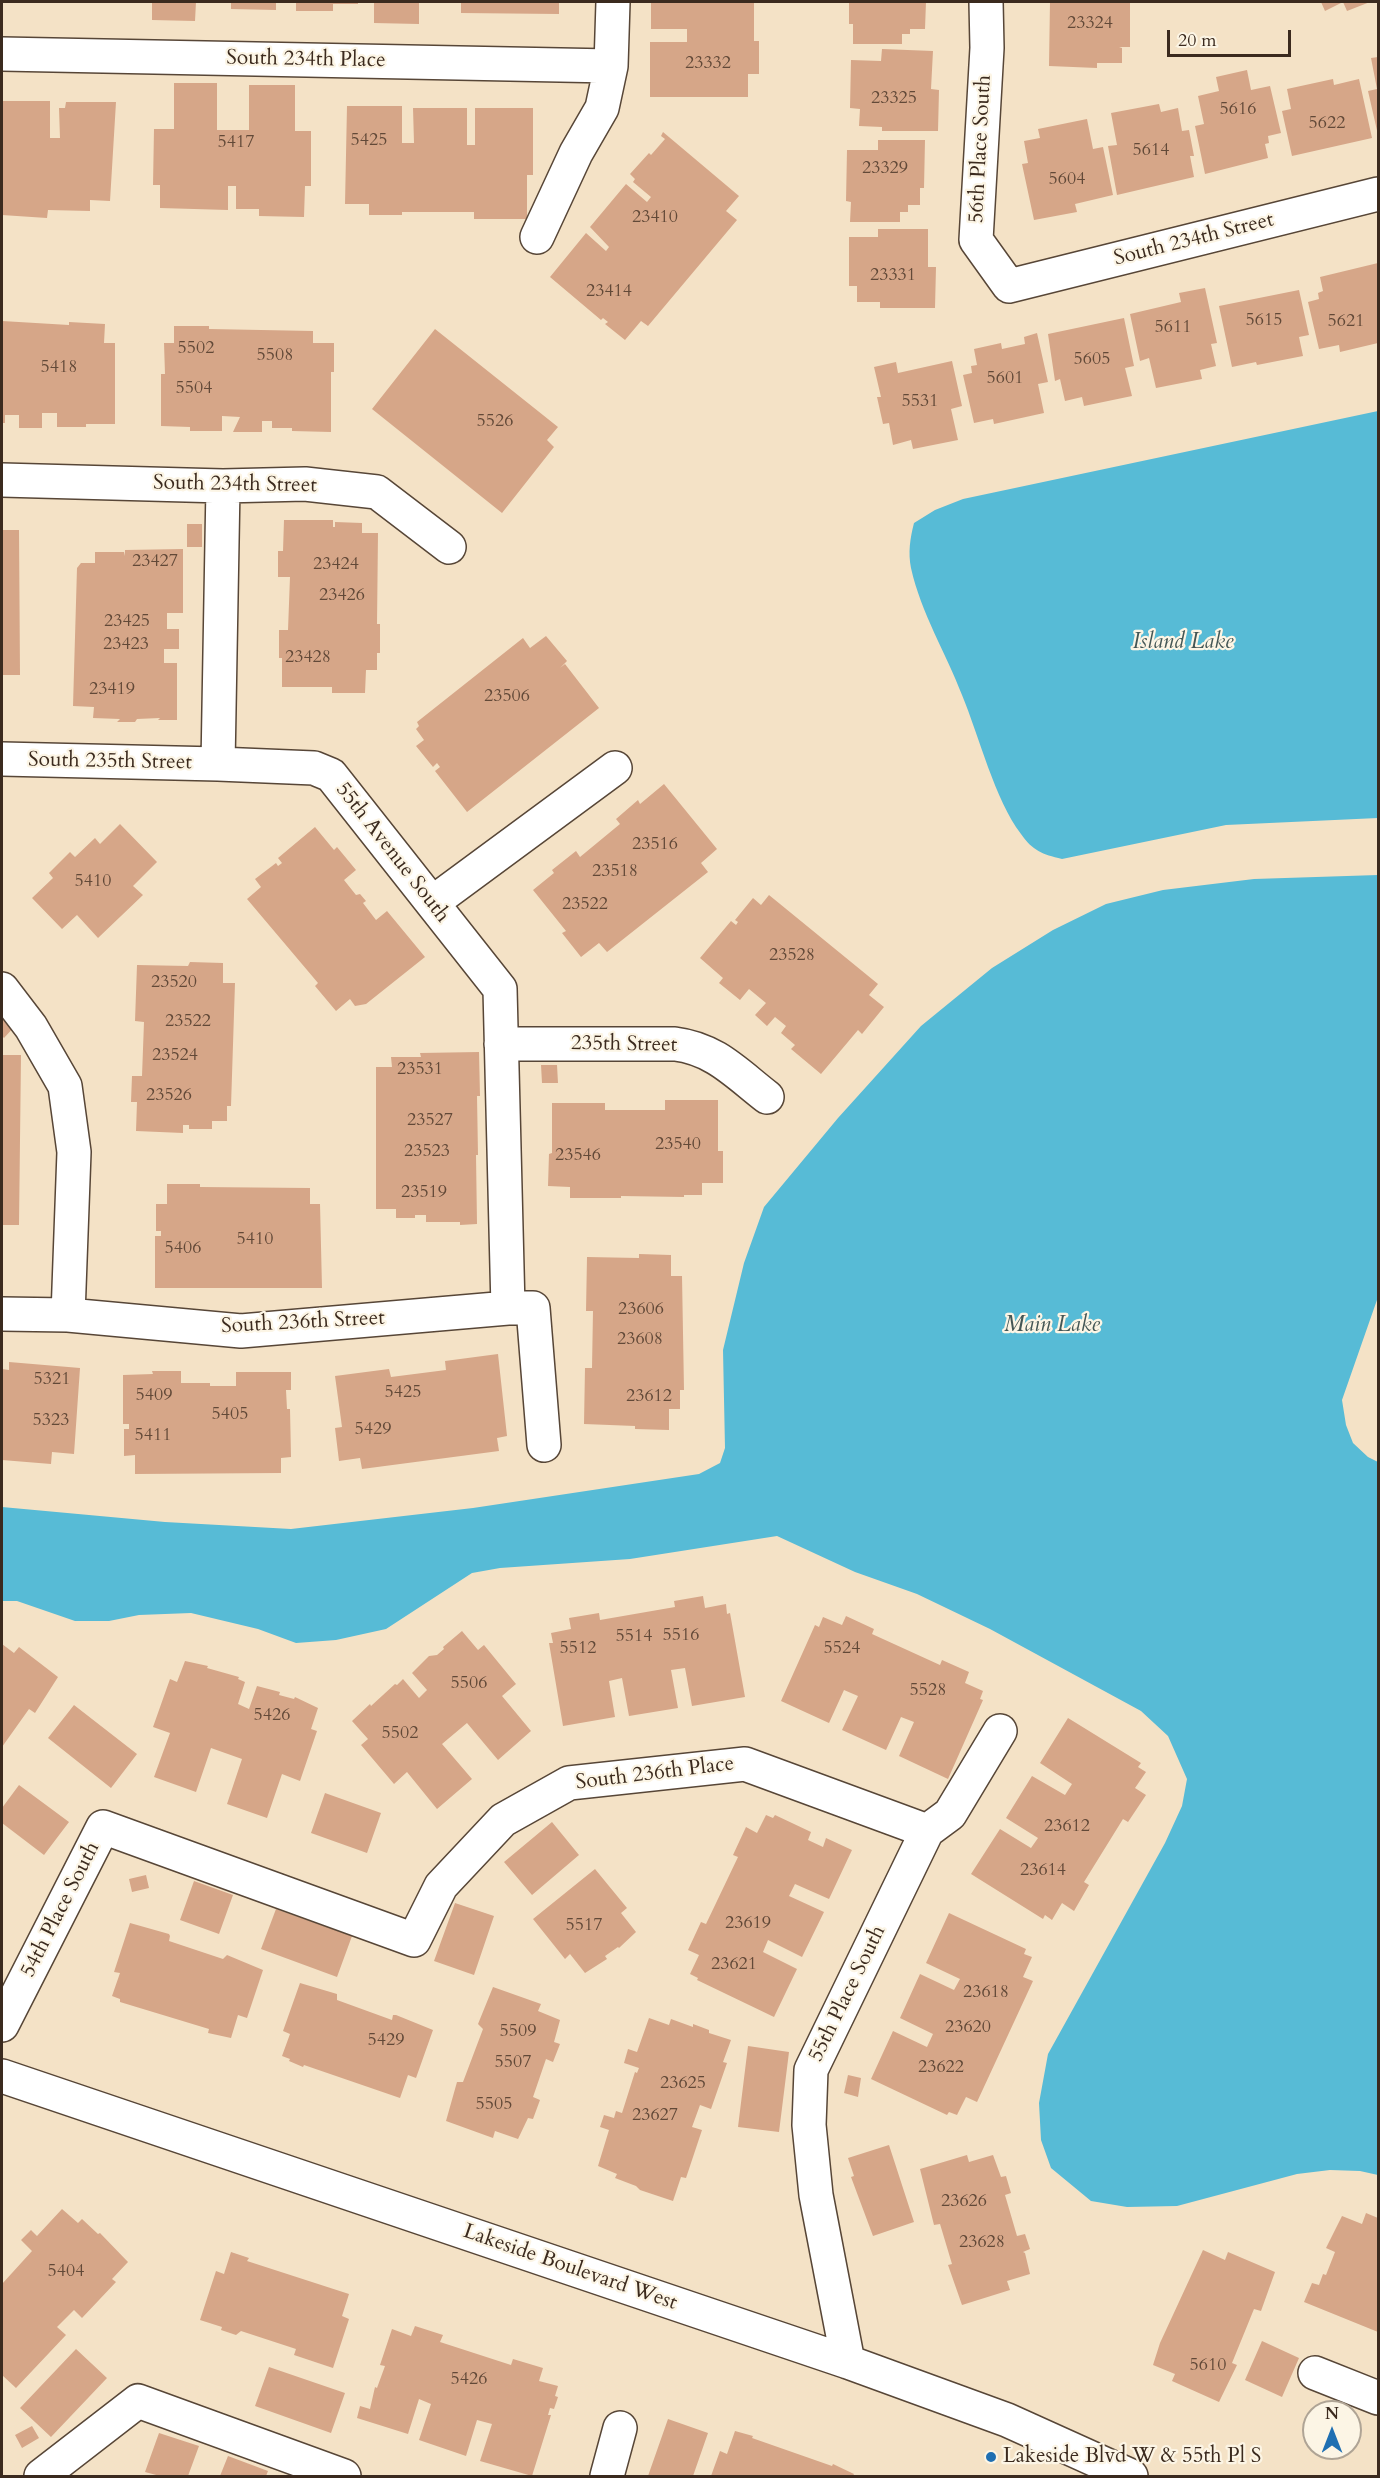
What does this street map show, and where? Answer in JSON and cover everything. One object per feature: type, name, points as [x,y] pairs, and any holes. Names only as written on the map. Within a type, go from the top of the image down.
[{"type":"street","points":[[537,237],[576,153],[602,108],[611,66],[613,2]]},
{"type":"street","name":"56th Place South","points":[[986,2],[987,48],[976,240],[1009,286]]},
{"type":"street","name":"South 234th Place","points":[[2,54],[611,66]]},
{"type":"street","name":"South 234th Street","points":[[1009,286],[1378,194]]},
{"type":"street","name":"South 234th Street","points":[[2,480],[223,486],[305,484],[376,492],[449,547]]},
{"type":"street","points":[[218,764],[223,486]]},
{"type":"street","name":"South 235th Street","points":[[2,759],[218,764]]},
{"type":"street","name":"55th Avenue South","points":[[218,764],[314,768],[331,775],[500,989],[501,1044],[521,1308],[544,1445]]},
{"type":"street","points":[[432,903],[615,768]]},
{"type":"street","points":[[2,989],[31,1027],[65,1086],[74,1152],[68,1315]]},
{"type":"street","name":"235th Street","points":[[501,1044],[675,1044],[690,1046],[712,1054],[767,1097]]},
{"type":"street","name":"South 236th Street","points":[[2,1314],[68,1315],[241,1331],[521,1308]]},
{"type":"street","name":"55th Place South","points":[[848,2362],[816,2195],[809,2125],[811,2070],[927,1831],[950,1814],[1000,1731]]},
{"type":"street","name":"South 236th Place","points":[[104,1827],[414,1940],[441,1886],[503,1820],[569,1783],[745,1764],[927,1831]]},
{"type":"street","name":"54th Place South","points":[[2,2025],[104,1827]]},
{"type":"street","name":"Lakeside Boulevard West","points":[[2,2076],[848,2362],[1007,2420],[1131,2476]]},
{"type":"street","points":[[1315,2373],[1378,2398]]},
{"type":"street","points":[[41,2476],[138,2401],[336,2475]]},
{"type":"street","points":[[607,2476],[620,2428]]},
{"type":"water","name":"Island Lake","points":[[1378,411],[1378,818],[1226,825],[1062,859],[1034,848],[1025,840],[1003,804],[956,679],[915,585],[910,562],[914,523],[935,510],[963,499]]},
{"type":"water","name":"Main Lake","points":[[1378,875],[1378,1297],[1342,1400],[1346,1425],[1353,1443],[1368,1457],[1378,1462],[1378,2175],[1360,2171],[1330,2170],[1297,2174],[1177,2206],[1127,2207],[1091,2201],[1051,2168],[1041,2140],[1039,2103],[1048,2054],[1165,1843],[1182,1806],[1187,1779],[1168,1736],[1141,1711],[990,1629],[917,1594],[855,1572],[777,1536],[630,1559],[500,1568],[472,1573],[386,1629],[336,1640],[296,1643],[258,1629],[191,1613],[139,1615],[109,1621],[75,1621],[17,1601],[2,1601],[2,1507],[165,1522],[291,1529],[473,1508],[699,1474],[720,1463],[725,1448],[723,1350],[744,1263],[764,1207],[838,1118],[921,1026],[992,968],[1053,930],[1106,904],[1163,890],[1254,879]]},
{"type":"building","points":[[152,2],[196,2],[195,21],[152,20]]},
{"type":"building","points":[[231,2],[276,2],[276,10],[231,9]]},
{"type":"building","points":[[296,2],[358,2],[358,4],[333,4],[333,11],[296,11]]},
{"type":"building","points":[[374,2],[419,2],[419,24],[374,23]]},
{"type":"building","points":[[461,2],[559,2],[559,14],[461,13]]},
{"type":"building","points":[[651,2],[754,2],[754,41],[759,41],[759,74],[748,74],[748,97],[650,97],[650,42],[687,42],[687,29],[651,29]]},
{"type":"building","points":[[849,2],[926,2],[925,29],[910,29],[910,34],[902,34],[902,44],[853,44],[853,24],[849,24]]},
{"type":"building","points":[[1050,2],[1130,2],[1130,47],[1119,47],[1122,48],[1122,63],[1097,63],[1097,68],[1049,66]]},
{"type":"building","points":[[1321,2],[1343,2],[1325,11]]},
{"type":"building","points":[[1343,2],[1370,2],[1347,11]]},
{"type":"building","points":[[882,49],[933,51],[931,89],[939,90],[938,131],[882,131],[882,127],[859,126],[860,109],[850,108],[851,60],[881,61]]},
{"type":"building","points":[[1378,57],[1378,135],[1368,91],[1377,89],[1371,58]]},
{"type":"building","points":[[1247,70],[1251,90],[1270,86],[1281,133],[1268,136],[1269,143],[1265,144],[1268,158],[1205,174],[1195,126],[1204,124],[1198,96],[1219,91],[1216,77]]},
{"type":"building","points":[[1333,79],[1334,85],[1359,79],[1372,138],[1292,156],[1282,111],[1291,109],[1287,89]]},
{"type":"building","points":[[174,83],[217,83],[217,130],[249,130],[249,85],[295,85],[295,131],[311,131],[311,186],[305,186],[304,217],[259,216],[259,209],[236,209],[236,186],[228,186],[228,210],[160,208],[160,185],[153,185],[154,129],[174,129]]},
{"type":"building","points":[[2,101],[50,101],[50,138],[60,138],[59,108],[65,108],[66,102],[116,102],[110,201],[90,200],[90,211],[48,210],[47,218],[2,215]]},
{"type":"building","points":[[1159,104],[1161,112],[1178,108],[1182,131],[1189,130],[1194,156],[1190,156],[1194,177],[1117,195],[1108,146],[1117,145],[1111,113]]},
{"type":"building","points":[[347,106],[402,106],[402,143],[414,143],[413,108],[467,108],[467,145],[475,145],[475,108],[533,108],[533,175],[527,175],[527,219],[474,219],[474,212],[402,212],[402,215],[369,215],[369,204],[345,204]]},
{"type":"building","points":[[1087,119],[1093,149],[1103,147],[1113,195],[1075,204],[1077,212],[1034,220],[1022,164],[1028,163],[1024,141],[1040,138],[1038,129]]},
{"type":"building","points":[[663,132],[739,196],[726,211],[737,220],[648,326],[641,321],[625,340],[605,324],[608,322],[603,318],[601,320],[550,277],[586,233],[606,251],[609,247],[590,227],[626,184],[647,202],[651,197],[633,182],[635,179],[630,174],[665,139],[661,136]]},
{"type":"building","points":[[878,140],[925,140],[924,188],[920,188],[920,205],[908,205],[908,212],[900,212],[900,222],[850,222],[851,202],[846,201],[847,150],[878,150]]},
{"type":"building","points":[[878,229],[928,229],[928,267],[936,267],[935,308],[880,308],[880,302],[857,302],[857,286],[849,286],[849,237],[878,237]]},
{"type":"building","points":[[1378,263],[1378,343],[1340,352],[1339,345],[1319,349],[1308,302],[1319,299],[1318,293],[1323,291],[1320,277]]},
{"type":"building","points":[[1205,288],[1217,343],[1211,344],[1216,366],[1200,370],[1202,379],[1156,388],[1149,358],[1140,361],[1130,314],[1181,302],[1179,293]]},
{"type":"building","points":[[1299,290],[1309,335],[1299,337],[1303,356],[1257,365],[1256,362],[1232,367],[1219,306]]},
{"type":"building","points":[[1124,318],[1134,366],[1125,368],[1132,396],[1084,406],[1082,397],[1065,401],[1060,379],[1055,381],[1048,334]]},
{"type":"building","points":[[2,321],[69,325],[69,322],[105,324],[104,343],[115,343],[115,424],[57,427],[57,413],[42,413],[42,428],[19,428],[19,415],[5,415],[5,423],[2,423]]},
{"type":"building","points":[[174,326],[313,331],[313,343],[334,343],[334,372],[331,372],[331,432],[272,428],[272,421],[262,421],[262,432],[233,432],[240,417],[222,416],[222,431],[190,431],[190,427],[161,426],[161,374],[165,374],[164,343],[174,343]]},
{"type":"building","points":[[435,329],[558,427],[547,440],[554,447],[502,513],[372,409]]},
{"type":"building","points":[[1037,333],[1048,382],[1038,384],[1044,413],[994,424],[993,419],[974,423],[963,375],[972,373],[971,366],[977,365],[974,349],[1001,343],[1002,349],[1025,344],[1024,337]]},
{"type":"building","points":[[952,361],[962,406],[951,409],[958,440],[913,449],[911,440],[893,445],[889,423],[883,424],[877,397],[881,397],[874,367],[896,362],[898,373]]},
{"type":"building","points":[[284,520],[333,520],[333,527],[335,527],[335,522],[362,523],[362,533],[378,533],[377,624],[380,624],[380,653],[377,653],[377,670],[366,670],[365,693],[332,693],[332,687],[282,687],[279,630],[288,630],[290,577],[278,577],[278,551],[283,551]]},
{"type":"building","points":[[187,524],[202,524],[202,547],[187,547]]},
{"type":"building","points":[[2,530],[19,530],[20,675],[2,675]]},
{"type":"building","points":[[183,549],[183,613],[167,613],[167,629],[179,629],[179,649],[164,649],[164,663],[177,663],[177,720],[158,720],[160,718],[117,722],[120,719],[93,718],[94,707],[73,706],[77,568],[81,563],[95,563],[95,552],[124,552],[125,556],[125,550]]},
{"type":"building","points":[[546,636],[567,661],[560,668],[565,664],[599,708],[467,812],[435,771],[440,767],[437,763],[433,767],[416,746],[424,740],[416,729],[419,726],[417,722],[523,638],[530,648]]},
{"type":"building","points":[[664,784],[717,849],[701,863],[708,872],[607,952],[599,943],[581,957],[562,933],[566,931],[533,890],[554,873],[552,870],[576,851],[580,857],[620,824],[616,819],[638,800],[640,804]]},
{"type":"building","points":[[120,824],[157,862],[133,886],[143,895],[98,938],[77,915],[62,929],[32,898],[53,878],[49,873],[70,852],[75,857],[95,838],[100,844]]},
{"type":"building","points":[[315,827],[334,850],[337,847],[356,870],[344,880],[356,895],[360,894],[366,901],[363,903],[376,920],[387,911],[425,957],[366,1004],[355,1006],[350,999],[336,1011],[315,986],[318,983],[247,899],[261,887],[255,879],[276,863],[278,866],[282,863],[278,858]]},
{"type":"building","points":[[769,895],[878,984],[869,995],[884,1007],[862,1034],[858,1030],[821,1074],[791,1049],[795,1045],[781,1033],[786,1026],[775,1017],[767,1026],[755,1015],[766,1003],[749,989],[740,1000],[719,983],[723,978],[700,958],[731,921],[736,925],[738,922],[735,920],[753,898],[761,905]]},
{"type":"building","points":[[190,962],[223,963],[223,983],[235,983],[231,1106],[227,1106],[227,1121],[212,1121],[212,1129],[189,1129],[189,1125],[183,1125],[183,1133],[136,1131],[137,1102],[131,1102],[132,1076],[142,1076],[144,1022],[135,1021],[137,965],[188,966]]},
{"type":"building","points":[[3,1014],[15,1026],[4,1038],[2,1036]]},
{"type":"building","points":[[479,1052],[480,1096],[477,1096],[478,1155],[476,1155],[477,1224],[426,1222],[426,1215],[415,1215],[415,1218],[396,1218],[396,1209],[376,1209],[376,1067],[392,1067],[391,1057],[421,1057],[420,1053]]},
{"type":"building","points":[[2,1055],[21,1055],[19,1225],[2,1225]]},
{"type":"building","points":[[541,1065],[557,1065],[558,1083],[542,1083]]},
{"type":"building","points":[[665,1100],[718,1100],[718,1151],[723,1151],[723,1183],[702,1183],[702,1195],[684,1195],[684,1197],[570,1198],[570,1187],[548,1186],[549,1154],[552,1153],[552,1103],[605,1103],[605,1110],[665,1110]]},
{"type":"building","points":[[167,1184],[200,1184],[200,1187],[310,1188],[310,1204],[320,1204],[322,1288],[155,1288],[155,1236],[161,1236],[161,1231],[156,1231],[156,1204],[167,1204]]},
{"type":"building","points":[[639,1254],[671,1255],[671,1276],[682,1276],[684,1390],[680,1390],[680,1409],[669,1409],[669,1430],[584,1424],[585,1368],[592,1368],[593,1311],[586,1311],[587,1257],[639,1258]]},
{"type":"building","points":[[498,1354],[507,1436],[497,1438],[499,1451],[362,1469],[360,1458],[339,1461],[335,1428],[342,1427],[335,1376],[389,1369],[391,1377],[446,1370],[445,1361]]},
{"type":"building","points":[[9,1362],[80,1368],[74,1454],[52,1452],[51,1464],[2,1460],[2,1369],[9,1370]]},
{"type":"building","points":[[152,1371],[181,1371],[181,1383],[210,1383],[210,1386],[236,1386],[236,1372],[291,1372],[291,1390],[286,1390],[287,1409],[290,1409],[291,1457],[281,1458],[281,1473],[135,1474],[135,1455],[124,1456],[124,1429],[129,1429],[129,1424],[123,1424],[123,1375],[153,1374]]},
{"type":"building","points":[[703,1596],[705,1608],[726,1604],[727,1614],[730,1613],[745,1697],[692,1706],[685,1668],[671,1670],[678,1708],[629,1716],[622,1678],[609,1681],[615,1717],[563,1726],[549,1643],[553,1643],[551,1633],[571,1629],[569,1618],[599,1613],[600,1620],[675,1607],[674,1601]]},
{"type":"building","points":[[846,1616],[874,1629],[872,1634],[940,1665],[942,1660],[969,1672],[965,1683],[983,1691],[980,1699],[983,1700],[948,1779],[899,1756],[914,1722],[901,1717],[886,1750],[842,1730],[858,1696],[844,1690],[829,1723],[781,1701],[815,1625],[819,1627],[823,1617],[842,1625]]},
{"type":"building","points":[[462,1631],[478,1650],[484,1645],[516,1684],[502,1696],[531,1731],[498,1760],[467,1723],[442,1744],[472,1779],[437,1809],[407,1772],[394,1784],[361,1745],[368,1739],[352,1721],[403,1679],[419,1698],[427,1690],[412,1673],[429,1656],[437,1655]]},
{"type":"building","points":[[2,1644],[14,1653],[19,1647],[58,1677],[35,1713],[29,1709],[2,1747]]},
{"type":"building","points":[[185,1661],[239,1677],[238,1679],[245,1682],[238,1704],[249,1709],[257,1686],[280,1692],[279,1695],[294,1699],[295,1697],[318,1708],[311,1729],[317,1731],[300,1781],[282,1774],[267,1818],[227,1804],[242,1759],[211,1748],[196,1792],[154,1777],[170,1733],[153,1727],[170,1679],[177,1682]]},
{"type":"building","points":[[74,1705],[137,1754],[111,1788],[48,1738]]},
{"type":"building","points":[[1068,1718],[1141,1763],[1138,1767],[1146,1772],[1135,1788],[1146,1795],[1128,1822],[1123,1819],[1084,1882],[1089,1885],[1074,1911],[1062,1903],[1052,1920],[1045,1915],[1043,1919],[971,1874],[1000,1829],[1031,1848],[1038,1838],[1006,1818],[1032,1776],[1065,1795],[1072,1784],[1040,1763]]},
{"type":"building","points":[[19,1785],[69,1822],[44,1855],[2,1823],[2,1808]]},
{"type":"building","points":[[325,1793],[381,1813],[367,1853],[311,1833]]},
{"type":"building","points":[[766,1815],[773,1818],[775,1815],[811,1832],[808,1840],[823,1847],[826,1838],[852,1850],[829,1899],[795,1884],[789,1896],[824,1912],[802,1957],[768,1940],[763,1952],[797,1969],[774,2017],[697,1980],[698,1978],[690,1974],[699,1955],[688,1950],[701,1922],[706,1924],[738,1857],[733,1855],[746,1827],[757,1833]]},
{"type":"building","points":[[552,1822],[579,1855],[532,1895],[504,1862]]},
{"type":"building","points":[[595,1869],[627,1908],[621,1913],[636,1932],[619,1948],[605,1956],[607,1959],[585,1973],[570,1954],[565,1959],[533,1919]]},
{"type":"building","points":[[146,1875],[149,1888],[132,1892],[129,1879]]},
{"type":"building","points":[[194,1881],[233,1895],[219,1934],[180,1920]]},
{"type":"building","points":[[455,1903],[494,1916],[474,1975],[434,1961]]},
{"type":"building","points":[[276,1909],[352,1936],[337,1977],[261,1949]]},
{"type":"building","points":[[949,1913],[1026,1949],[1024,1954],[1032,1957],[1023,1977],[1033,1981],[977,2102],[966,2097],[957,2115],[949,2112],[947,2115],[871,2079],[893,2031],[927,2047],[933,2034],[900,2018],[920,1974],[954,1990],[960,1979],[926,1963]]},
{"type":"building","points":[[130,1923],[169,1934],[169,1941],[223,1959],[227,1955],[263,1970],[247,2018],[238,2015],[231,2038],[208,2033],[209,2029],[120,2002],[120,1999],[112,1996],[120,1973],[114,1972]]},
{"type":"building","points":[[300,1983],[337,1994],[337,2000],[392,2020],[393,2015],[396,2015],[433,2030],[416,2078],[408,2075],[400,2098],[304,2065],[303,2067],[282,2056],[290,2034],[283,2031]]},
{"type":"building","points":[[493,1987],[541,2004],[538,2011],[560,2020],[554,2042],[560,2044],[553,2062],[546,2059],[533,2097],[540,2100],[533,2119],[528,2118],[518,2139],[495,2131],[493,2138],[446,2121],[457,2082],[463,2082],[483,2029],[478,2024]]},
{"type":"building","points":[[649,2018],[669,2025],[671,2019],[693,2027],[693,2024],[709,2030],[709,2033],[731,2040],[723,2062],[727,2063],[711,2109],[700,2105],[692,2127],[702,2130],[686,2178],[681,2177],[673,2201],[640,2190],[636,2186],[615,2178],[617,2174],[598,2166],[609,2130],[600,2127],[604,2115],[614,2118],[616,2111],[622,2113],[635,2072],[637,2073],[639,2068],[624,2063],[628,2049],[637,2052]]},
{"type":"building","points":[[748,2046],[789,2052],[779,2132],[738,2127]]},
{"type":"building","points":[[848,2075],[861,2078],[858,2097],[844,2093]]},
{"type":"building","points":[[889,2145],[914,2222],[873,2236],[851,2177],[854,2176],[848,2158]]},
{"type":"building","points":[[967,2155],[969,2162],[993,2155],[1001,2177],[1006,2176],[1011,2193],[1005,2195],[1017,2236],[1025,2234],[1030,2249],[1023,2252],[1030,2274],[1007,2281],[1010,2290],[962,2305],[948,2265],[952,2264],[940,2224],[934,2225],[920,2169]]},
{"type":"building","points":[[62,2209],[78,2223],[82,2219],[98,2234],[100,2233],[128,2262],[112,2279],[116,2282],[82,2318],[74,2310],[57,2327],[66,2335],[16,2388],[2,2375],[2,2284],[32,2251],[21,2240],[31,2230],[37,2236]]},
{"type":"building","points":[[1366,2213],[1378,2218],[1378,2332],[1304,2302],[1312,2283],[1319,2285],[1323,2274],[1326,2275],[1335,2252],[1326,2248],[1342,2216],[1362,2224]]},
{"type":"building","points":[[1203,2250],[1225,2260],[1228,2252],[1275,2272],[1261,2311],[1254,2309],[1232,2363],[1237,2365],[1219,2402],[1172,2381],[1175,2374],[1153,2365],[1160,2343]]},
{"type":"building","points":[[231,2252],[249,2258],[247,2261],[349,2294],[342,2316],[349,2319],[333,2368],[294,2355],[296,2349],[241,2331],[236,2335],[221,2330],[222,2327],[200,2320],[216,2271],[224,2274]]},
{"type":"building","points":[[415,2326],[443,2335],[440,2342],[511,2365],[513,2359],[543,2368],[539,2381],[558,2386],[555,2396],[558,2397],[554,2409],[550,2408],[548,2415],[551,2415],[532,2476],[480,2461],[492,2424],[477,2420],[466,2456],[419,2440],[431,2404],[419,2399],[408,2434],[357,2418],[360,2406],[370,2409],[375,2387],[377,2388],[385,2366],[380,2365],[392,2329],[411,2336]]},
{"type":"building","points":[[1262,2341],[1299,2358],[1282,2397],[1245,2380]]},
{"type":"building","points":[[76,2349],[107,2378],[51,2437],[20,2408]]},
{"type":"building","points":[[269,2367],[345,2393],[331,2433],[255,2406]]},
{"type":"building","points":[[668,2419],[708,2433],[693,2476],[648,2476]]},
{"type":"building","points":[[32,2426],[39,2438],[22,2448],[15,2435]]},
{"type":"building","points":[[735,2431],[832,2466],[833,2464],[854,2474],[853,2476],[711,2476],[720,2451],[727,2454]]},
{"type":"building","points":[[159,2433],[199,2446],[188,2476],[160,2476],[145,2472]]},
{"type":"building","points":[[228,2456],[268,2471],[266,2476],[220,2476]]},
{"type":"place","name":"Lakeside Blvd W & 55th Pl S","points":[[991,2457]]}]
